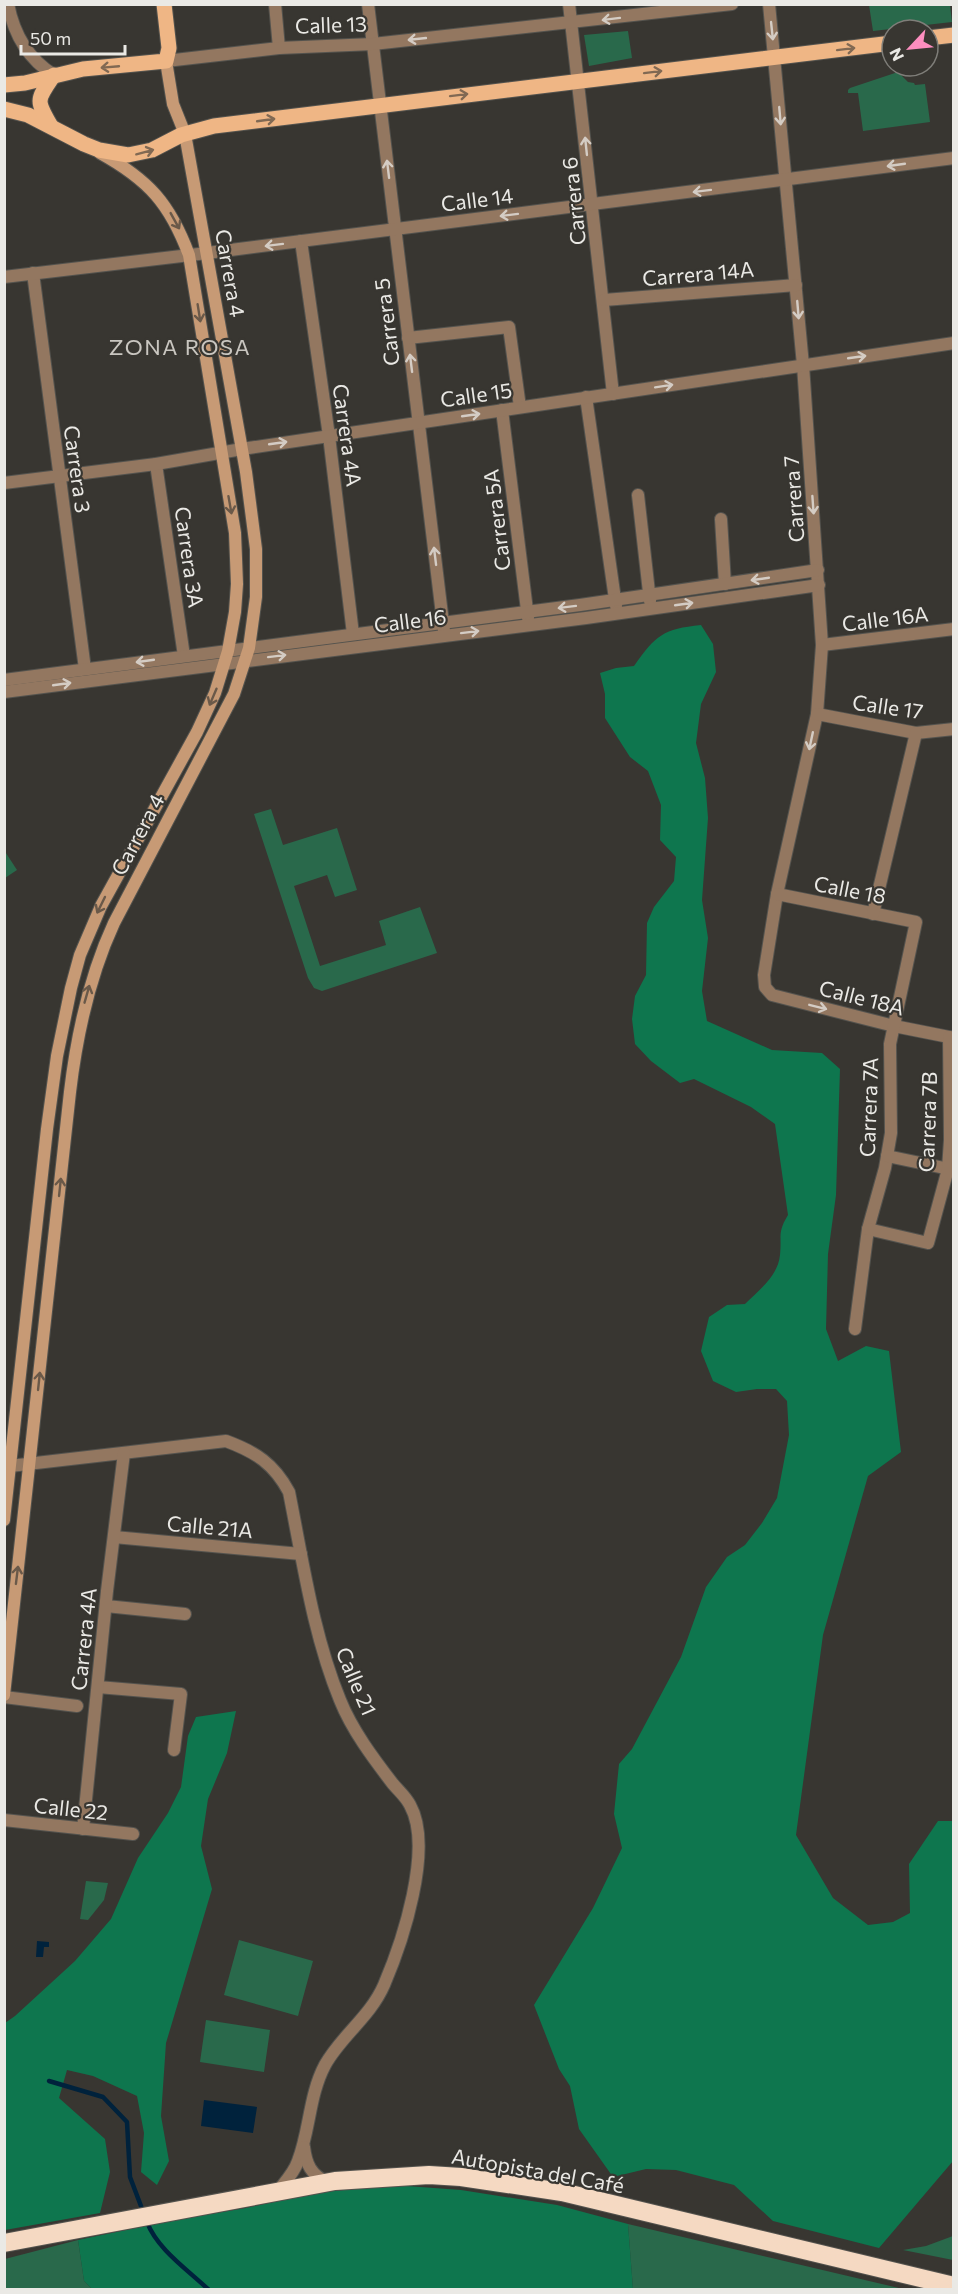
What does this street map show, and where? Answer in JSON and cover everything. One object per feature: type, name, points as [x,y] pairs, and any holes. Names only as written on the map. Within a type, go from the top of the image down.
[{"type":"highway","name":"Autopista del Café","points":[[4,2243],[327,2182],[429,2175],[526,2186],[598,2200],[954,2286]]},
{"type":"main road","name":"Carrera 4","points":[[4,1696],[71,1081],[84,1006],[102,948],[110,931],[234,694],[248,654],[256,597],[257,566],[242,449],[185,134],[173,104],[166,61],[169,48],[164,4]]},
{"type":"main road","points":[[4,109],[28,116],[99,150],[128,155],[152,150],[185,134],[207,127],[880,45]]},
{"type":"main road","name":"Calle 13","points":[[7,82],[26,83],[83,69],[166,61]]},
{"type":"main road","points":[[51,126],[39,105],[39,97],[54,75]]},
{"type":"main road","name":"Carrera 4","points":[[4,1520],[47,1129],[57,1056],[71,988],[84,946],[105,897],[193,740],[215,693],[226,657],[235,612],[237,557],[235,533],[189,255],[178,225],[157,195],[124,166],[84,144]]},
{"type":"main road","points":[[193,740],[206,748]]},
{"type":"street","points":[[8,4],[16,32],[27,51],[39,65],[54,75]]},
{"type":"street","points":[[275,4],[279,48]]},
{"type":"street","name":"Carrera 5","points":[[368,4],[444,629]]},
{"type":"street","name":"Carrera 6","points":[[569,4],[613,394]]},
{"type":"street","name":"Calle 13","points":[[166,61],[279,48],[373,44],[732,4]]},
{"type":"street","name":"Carrera 7","points":[[765,987],[764,975],[777,894],[817,714],[822,645],[803,365],[769,4]]},
{"type":"street","name":"Calle 14","points":[[4,277],[954,158]]},
{"type":"street","name":"Carrera 4A","points":[[301,241],[329,436],[353,634]]},
{"type":"street","name":"Carrera 3","points":[[33,273],[85,669]]},
{"type":"street","name":"Carrera 14A","points":[[604,300],[796,285]]},
{"type":"street","points":[[408,339],[509,327],[520,407]]},
{"type":"street","name":"Calle 15","points":[[4,483],[156,465],[221,452],[954,343]]},
{"type":"street","points":[[586,398],[618,613]]},
{"type":"street","name":"Carrera 5A","points":[[502,410],[528,618]]},
{"type":"street","name":"Carrera 3A","points":[[156,465],[184,656]]},
{"type":"street","points":[[638,495],[651,609]]},
{"type":"street","points":[[721,519],[725,584]]},
{"type":"street","name":"Calle 16","points":[[4,692],[226,657],[528,618],[615,600],[818,570]]},
{"type":"street","name":"Calle 16","points":[[528,618],[618,613],[819,585]]},
{"type":"street","name":"Calle 16","points":[[248,654],[353,634],[444,629]]},
{"type":"street","name":"Calle 16A","points":[[822,645],[954,629]]},
{"type":"street","name":"Calle 16","points":[[4,680],[184,656],[226,657]]},
{"type":"street","name":"Calle 17","points":[[817,714],[916,733],[954,729]]},
{"type":"street","points":[[873,914],[916,733]]},
{"type":"street","name":"Calle 18","points":[[777,894],[916,922]]},
{"type":"street","name":"Carrera 7A","points":[[855,1329],[868,1229],[891,1133],[890,1044],[916,922]]},
{"type":"street","name":"Calle 18A","points":[[765,987],[772,995],[894,1026],[952,1038]]},
{"type":"street","name":"Carrera 7B","points":[[868,1229],[928,1242],[951,1170],[952,1038]]},
{"type":"street","points":[[887,1156],[951,1170]]},
{"type":"street","name":"Calle 21","points":[[10,1466],[226,1441],[254,1452],[279,1474],[289,1492],[322,1652],[340,1701],[357,1732],[411,1806],[418,1828],[419,1841],[414,1891],[394,1958],[374,2005],[333,2052],[324,2067],[314,2091],[298,2163],[278,2191]]},
{"type":"street","name":"Carrera 4A","points":[[83,1829],[124,1453]]},
{"type":"street","name":"Calle 21A","points":[[114,1537],[301,1554]]},
{"type":"street","points":[[106,1606],[185,1614]]},
{"type":"street","points":[[98,1687],[180,1694],[174,1750]]},
{"type":"street","points":[[4,1696],[77,1706]]},
{"type":"street","name":"Calle 22","points":[[4,1820],[133,1834]]},
{"type":"street","name":"Calle 21","points":[[303,2143],[311,2171],[317,2178],[327,2182]]},
{"type":"green space","points":[[869,5],[950,5],[952,22],[940,23],[940,18],[880,18],[880,30],[873,31]]},
{"type":"green space","points":[[628,31],[632,58],[589,66],[584,35]]},
{"type":"green space","points":[[880,78],[904,78],[915,85],[925,84],[930,122],[863,131],[858,93],[848,93],[850,88]]},
{"type":"green space","points":[[701,625],[713,644],[716,672],[701,704],[696,743],[705,778],[708,818],[702,900],[708,938],[702,991],[707,1021],[772,1050],[822,1053],[840,1069],[836,1195],[828,1254],[826,1329],[838,1361],[866,1346],[889,1351],[901,1452],[868,1476],[823,1635],[796,1835],[833,1898],[868,1925],[893,1922],[910,1913],[909,1864],[938,1821],[953,1821],[953,2161],[879,2248],[773,2221],[734,2185],[676,2170],[646,2169],[613,2177],[579,2129],[570,2086],[559,2069],[534,2005],[593,1908],[622,1848],[614,1814],[619,1764],[632,1749],[681,1657],[706,1587],[727,1557],[745,1545],[777,1498],[789,1435],[787,1401],[776,1389],[736,1392],[713,1381],[701,1351],[709,1317],[727,1305],[745,1304],[776,1270],[780,1255],[781,1230],[788,1215],[775,1124],[751,1107],[694,1079],[680,1083],[651,1061],[635,1044],[632,1019],[635,996],[646,975],[647,923],[654,907],[674,881],[676,857],[660,840],[661,805],[648,771],[630,757],[605,718],[605,694],[600,673],[634,666],[648,647],[662,635],[678,629]]},
{"type":"green space","points":[[271,809],[283,845],[337,828],[357,890],[335,897],[327,875],[294,886],[320,966],[386,945],[379,921],[420,907],[437,953],[322,991],[314,988],[308,978],[254,814]]},
{"type":"green space","points":[[4,850],[17,870],[5,878],[4,878]]},
{"type":"green space","points":[[236,1711],[227,1753],[208,1799],[201,1846],[212,1889],[166,2043],[161,2116],[169,2161],[157,2185],[141,2172],[144,2133],[137,2096],[93,2076],[67,2070],[59,2098],[105,2139],[110,2172],[100,2213],[5,2230],[5,2023],[75,1961],[111,1919],[138,1858],[168,1813],[181,1787],[188,1736],[196,1717]]},
{"type":"green space","points":[[86,1881],[108,1883],[104,1900],[88,1920],[80,1919]]},
{"type":"green space","points":[[239,1940],[313,1961],[298,2016],[224,1995]]},
{"type":"green space","points":[[206,2020],[270,2030],[264,2072],[200,2062]]},
{"type":"green space","points":[[393,2185],[461,2190],[557,2205],[628,2224],[633,2289],[92,2289],[84,2281],[78,2240],[314,2193]]},
{"type":"green space","points":[[628,2224],[903,2289],[633,2289]]},
{"type":"green space","points":[[953,2236],[953,2260],[903,2250],[926,2246]]},
{"type":"green space","points":[[78,2240],[84,2281],[92,2289],[5,2290],[5,2259]]},
{"type":"water","points":[[37,1941],[49,1942],[49,1947],[44,1947],[43,1957],[36,1957]]},
{"type":"water","points":[[204,2100],[257,2107],[253,2133],[201,2126]]},
{"type":"waterway","points":[[49,2081],[103,2097],[127,2122],[130,2177],[144,2214]]},
{"type":"waterway","points":[[147,2222],[165,2250],[209,2290]]},
{"type":"district","name":"ZONA ROSA","points":[[180,346]]}]
